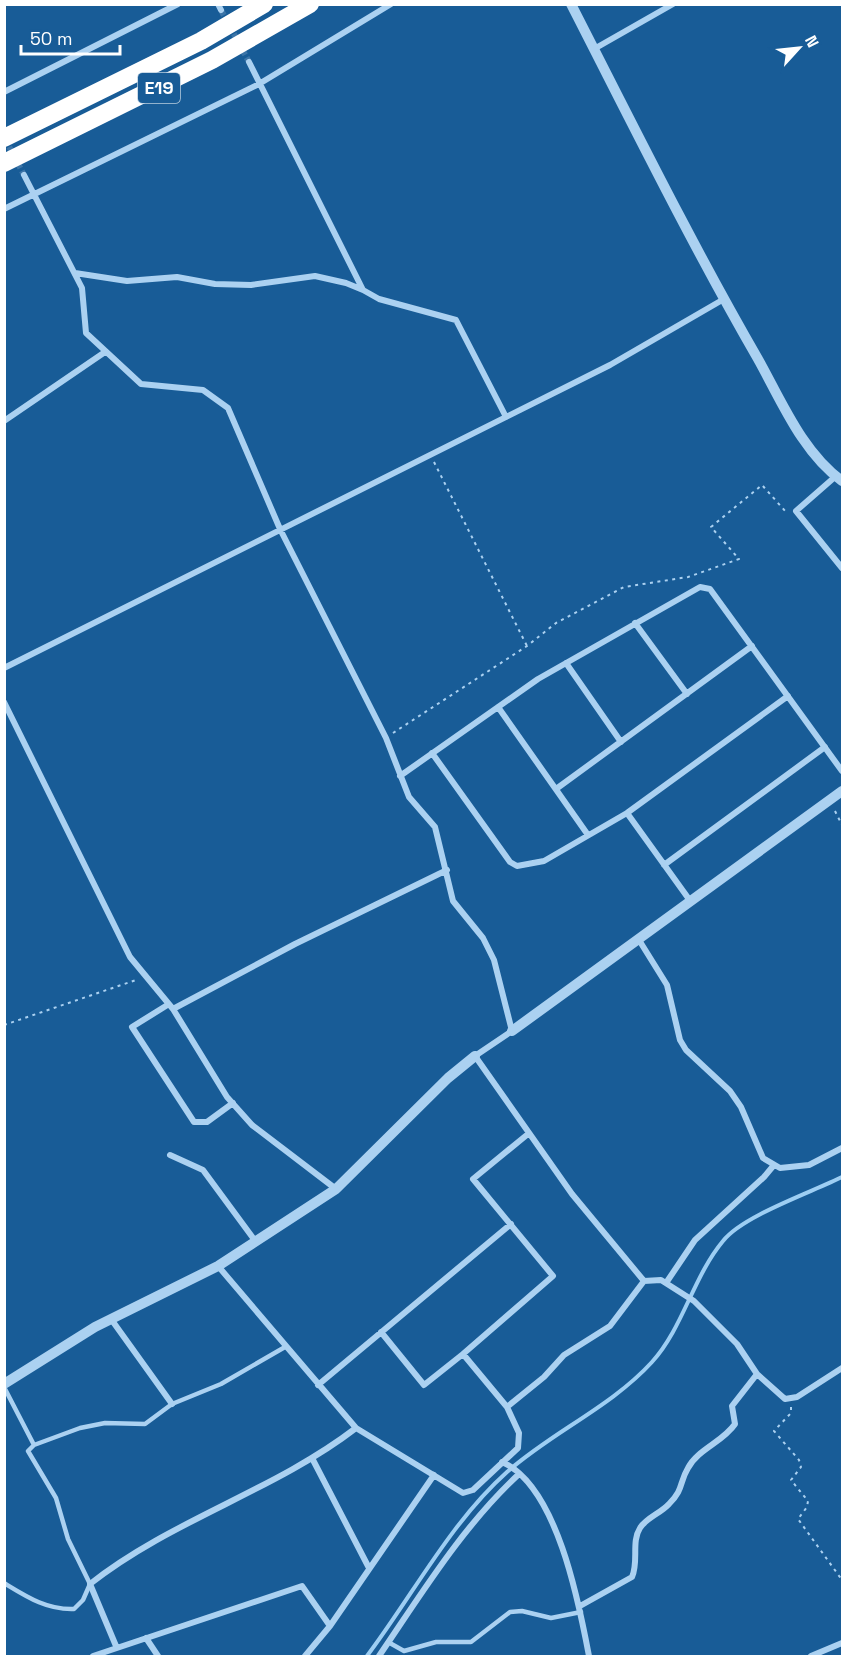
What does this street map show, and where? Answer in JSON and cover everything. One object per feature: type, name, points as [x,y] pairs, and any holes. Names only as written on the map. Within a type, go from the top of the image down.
[{"type":"highway","name":"E19","points":[[4,138],[182,50],[264,4]]},
{"type":"highway","name":"E19","points":[[4,163],[212,60],[310,4]]},
{"type":"street","points":[[4,92],[178,4]]},
{"type":"street","points":[[4,209],[259,84],[391,4]]},
{"type":"street","points":[[571,4],[724,299],[801,435],[817,458],[839,478],[796,511],[843,568]]},
{"type":"street","points":[[594,49],[673,4]]},
{"type":"street","points":[[249,63],[363,290]]},
{"type":"street","points":[[24,175],[82,288],[86,333],[141,384],[203,390],[228,408],[280,529],[386,738],[409,797],[435,827],[453,901],[483,938],[494,960],[512,1031]]},
{"type":"street","points":[[75,273],[127,281],[177,277],[215,284],[251,285],[315,276],[346,283],[379,299],[456,320],[506,417]]},
{"type":"street","points":[[4,668],[610,365],[724,299]]},
{"type":"street","points":[[4,421],[105,352]]},
{"type":"street","points":[[400,776],[498,707],[566,663],[700,587],[710,589],[843,771]]},
{"type":"street","points":[[635,623],[687,694]]},
{"type":"street","points":[[556,789],[752,646]]},
{"type":"street","points":[[566,663],[621,742]]},
{"type":"street","points":[[432,753],[510,862],[517,866],[544,861],[627,813],[788,696]]},
{"type":"street","points":[[4,702],[130,957],[171,1007],[233,1103],[252,1125],[336,1190]]},
{"type":"street","points":[[498,707],[588,835]]},
{"type":"street","points":[[664,865],[825,747]]},
{"type":"street","points":[[4,1385],[111,1319],[181,1287],[219,1266],[336,1190],[448,1078],[475,1056],[843,792]]},
{"type":"street","points":[[627,813],[691,902]]},
{"type":"street","points":[[233,1103],[207,1122],[194,1122],[132,1027],[447,870]]},
{"type":"street","points":[[639,940],[667,985],[680,1040],[686,1050],[730,1091],[741,1107],[763,1158],[780,1168],[809,1165],[843,1148]]},
{"type":"street","points":[[475,1056],[572,1194],[644,1281]]},
{"type":"street","points":[[381,1332],[424,1385],[553,1276],[473,1179],[528,1134]]},
{"type":"street","points":[[170,1155],[203,1170],[256,1242]]},
{"type":"street","points":[[666,1283],[695,1240],[764,1177],[774,1165]]},
{"type":"street","points":[[318,1385],[511,1224]]},
{"type":"street","points":[[219,1266],[285,1347],[356,1428],[463,1493],[473,1490],[506,1463],[520,1442],[519,1433],[507,1407],[463,1354]]},
{"type":"street","points":[[507,1407],[544,1377],[564,1355],[610,1326],[644,1281],[661,1280],[694,1301],[737,1344],[757,1374],[785,1399],[797,1397],[843,1368]]},
{"type":"street","points":[[111,1319],[172,1404]]},
{"type":"street","points":[[580,1609],[632,1577],[636,1569],[636,1540],[640,1527],[667,1507],[681,1492],[688,1468],[699,1456],[729,1434],[735,1424],[732,1406],[757,1374]]},
{"type":"street","points":[[116,1646],[90,1584],[184,1525],[312,1458],[356,1428]]},
{"type":"street","points":[[312,1458],[369,1568]]},
{"type":"street","points":[[506,1463],[539,1497],[555,1526],[580,1609],[589,1656]]},
{"type":"street","points":[[379,1656],[466,1529],[517,1472]]},
{"type":"street","points":[[305,1656],[330,1626],[434,1475]]},
{"type":"street","points":[[93,1656],[116,1646],[302,1586],[330,1626]]},
{"type":"street","points":[[146,1638],[158,1656]]},
{"type":"street","points":[[811,1656],[842,1643]]},
{"type":"lane","points":[[4,1583],[38,1603],[59,1610],[75,1609],[83,1600],[90,1584],[68,1539],[56,1498],[28,1451],[34,1445],[89,1426],[145,1424],[172,1404],[221,1384],[285,1347]]},
{"type":"lane","points":[[4,1385],[34,1445]]},
{"type":"lane","points":[[388,1642],[404,1651],[436,1642],[471,1642],[510,1612],[522,1611],[551,1618],[580,1609]]},
{"type":"path","points":[[430,454],[527,646]]},
{"type":"path","points":[[386,738],[527,646],[556,623],[624,587],[688,577],[740,559],[711,527],[762,485],[790,516],[796,511]]},
{"type":"path","points":[[830,801],[843,825]]},
{"type":"path","points":[[4,1025],[147,976]]},
{"type":"path","points":[[790,1398],[791,1413],[774,1431],[801,1467],[791,1480],[808,1501],[807,1507],[798,1519],[843,1580]]},
{"type":"path","points":[[843,1591],[843,1601]]},
{"type":"waterway","points":[[367,1656],[433,1560],[487,1492],[524,1458],[618,1393],[652,1362],[672,1334],[704,1270],[723,1241],[732,1232],[761,1214],[842,1177]]},
{"type":"tunnel","points":[[221,10],[249,62]]},
{"type":"tunnel","points":[[5,139],[24,175]]}]
